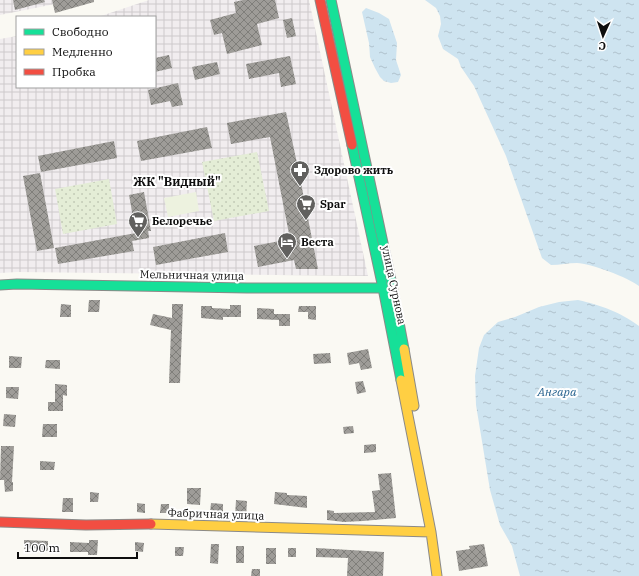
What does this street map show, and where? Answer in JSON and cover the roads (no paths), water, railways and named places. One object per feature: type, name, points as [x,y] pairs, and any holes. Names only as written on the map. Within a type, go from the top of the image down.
[{"type":"main road","name":"улица Сурнова","points":[[320,0],[383,288],[431,532],[437,576]]},
{"type":"main road","name":"улица Сурнова","points":[[331,0],[392,284],[444,576]]},
{"type":"main road","name":"Мельничная улица","points":[[0,285],[383,288]]},
{"type":"main road","name":"Фабричная улица","points":[[0,522],[86,525],[171,524],[431,532]]},
{"type":"water","points":[[425,0],[639,0],[639,286],[618,275],[591,265],[577,263],[551,265],[542,258],[506,156],[474,86],[461,67],[458,59],[443,49],[438,36],[441,24],[440,16],[436,8]]},
{"type":"water","points":[[366,8],[389,19],[397,43],[396,60],[401,75],[398,82],[391,83],[384,81],[380,77],[370,57],[369,43],[362,12]]},
{"type":"water","name":"Ангара","points":[[578,300],[595,304],[610,310],[624,316],[639,326],[639,576],[520,576],[512,546],[500,525],[490,490],[476,405],[475,376],[479,348],[484,335],[498,322],[539,307],[559,302]]},
{"type":"place","name":"Здорово жить","points":[[300,187]]},
{"type":"place","name":"Spar","points":[[306,221]]},
{"type":"place","name":"Белоречье","points":[[138,238]]},
{"type":"place","name":"Веста","points":[[287,259]]},
{"type":"district","name":"ЖК \"Видный\"","points":[[177,181]]}]
